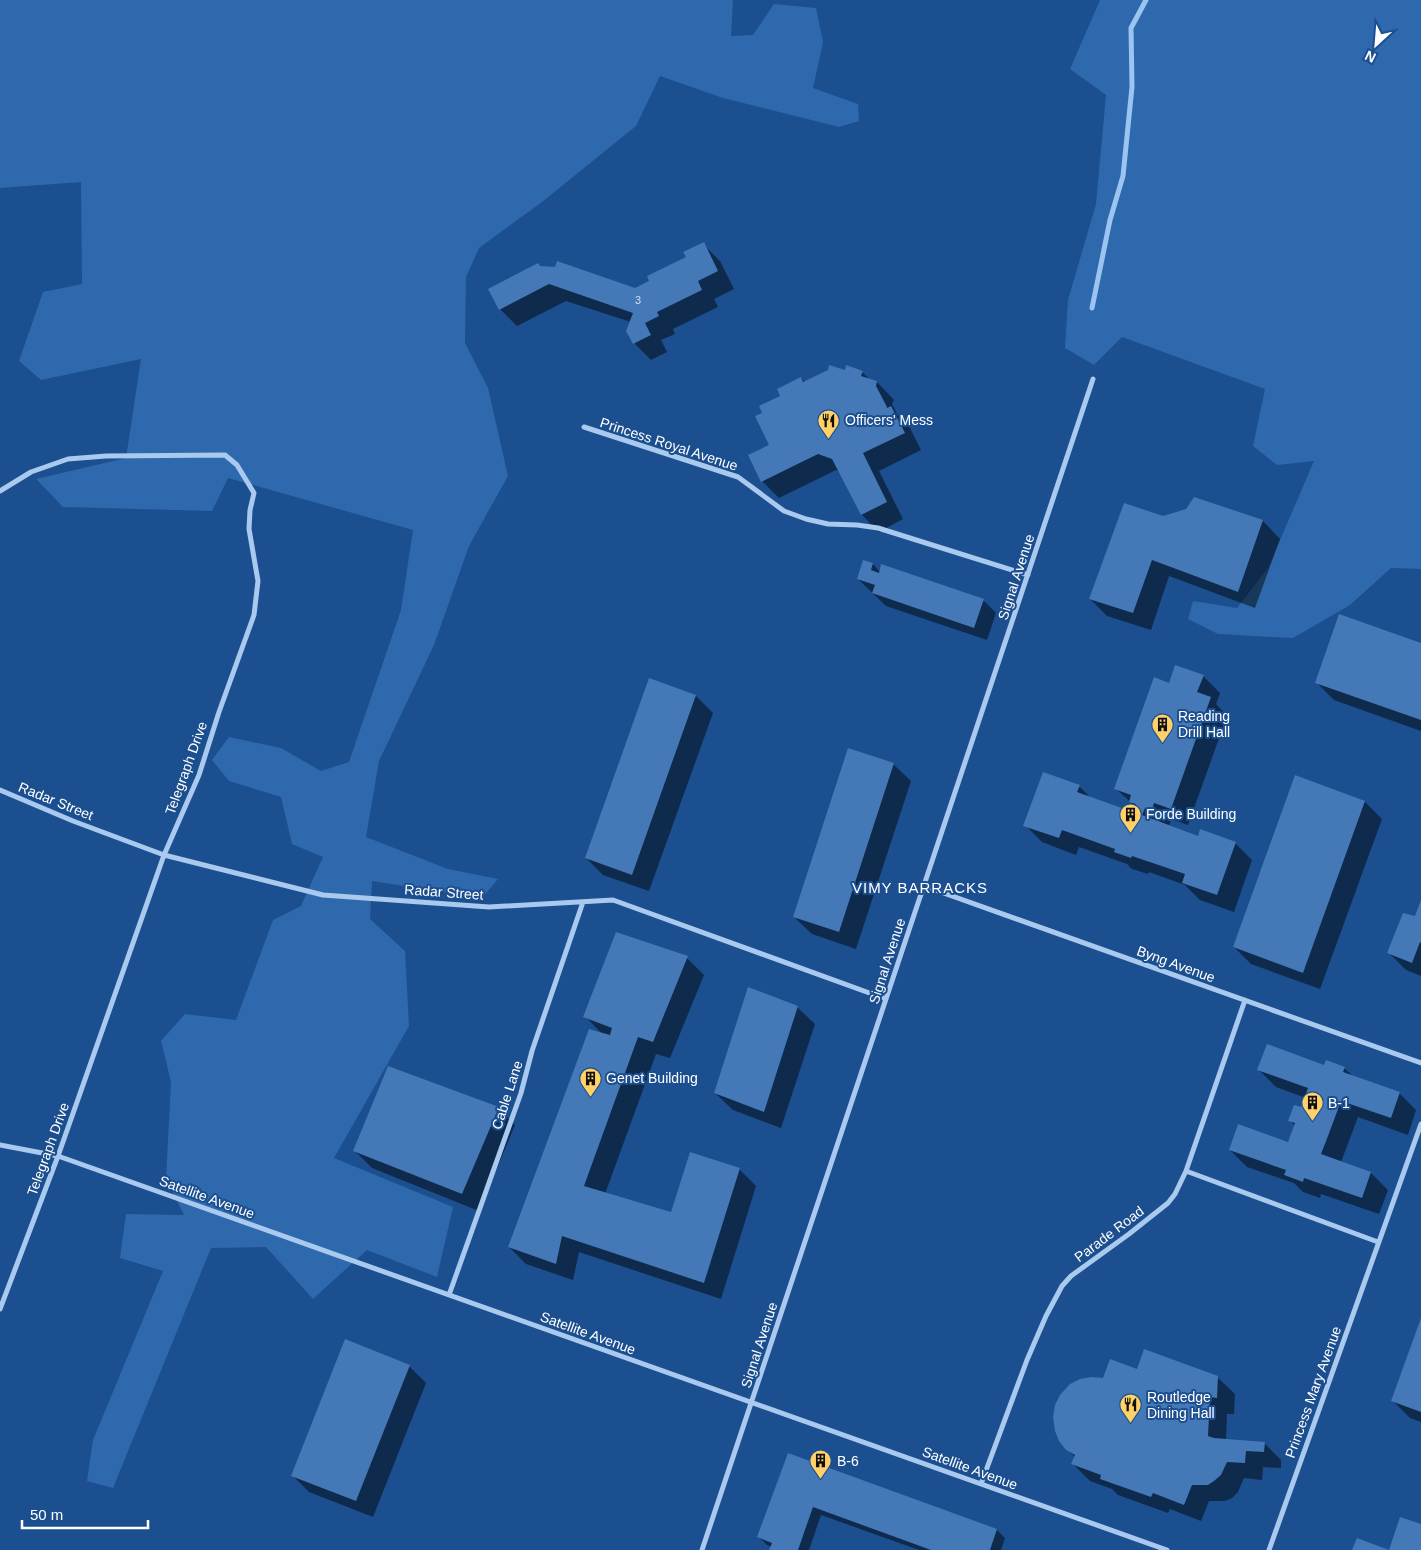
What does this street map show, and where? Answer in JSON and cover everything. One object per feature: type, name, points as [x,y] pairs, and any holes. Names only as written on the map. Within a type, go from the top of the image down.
[{"type":"street","name":"Signal Avenue","points":[[702,1550],[1093,379]]},
{"type":"street","name":"Princess Royal Avenue","points":[[584,427],[738,477],[784,511],[806,519],[828,524],[878,528],[1028,575]]},
{"type":"street","name":"Telegraph Drive","points":[[0,491],[31,472],[68,459],[106,456],[225,455],[237,464],[254,493],[250,510],[249,529],[258,581],[254,615],[219,712],[199,775],[164,855],[58,1156],[0,1309]]},
{"type":"street","name":"Radar Street","points":[[0,790],[73,821],[164,855],[323,895],[489,907],[613,900],[886,999]]},
{"type":"street","name":"Byng Avenue","points":[[924,886],[1421,1063]]},
{"type":"street","name":"Cable Lane","points":[[448,1295],[521,1093],[532,1051],[583,902]]},
{"type":"street","name":"Parade Road","points":[[981,1484],[1027,1360],[1046,1316],[1062,1286],[1071,1276],[1129,1234],[1168,1203],[1176,1194],[1186,1172],[1245,1000]]},
{"type":"street","name":"Princess Mary Avenue","points":[[1269,1550],[1421,1124]]},
{"type":"street","name":"Satellite Avenue","points":[[0,1145],[58,1156],[1167,1550]]},
{"type":"street","points":[[1186,1172],[1378,1242]]},
{"type":"shaded area","points":[[0,0],[733,0],[731,36],[753,35],[774,4],[816,8],[823,42],[813,88],[858,104],[859,121],[839,127],[723,98],[660,76],[636,126],[542,202],[479,248],[466,277],[465,343],[488,388],[508,476],[469,546],[434,645],[379,761],[366,837],[448,869],[498,879],[482,898],[372,881],[370,919],[405,951],[409,1026],[334,1158],[453,1207],[437,1277],[367,1250],[313,1299],[266,1247],[211,1248],[113,1488],[87,1481],[93,1440],[163,1271],[120,1258],[126,1214],[184,1215],[166,1179],[171,1082],[161,1041],[185,1014],[236,1020],[273,920],[301,906],[323,857],[292,844],[281,797],[229,781],[212,760],[229,737],[281,748],[321,771],[349,762],[401,610],[413,530],[228,478],[212,511],[63,507],[36,479],[126,458],[141,359],[41,380],[19,361],[43,292],[82,284],[81,182],[0,188]]},
{"type":"shaded area","points":[[1100,0],[1421,0],[1421,569],[1391,568],[1350,605],[1293,638],[1218,634],[1188,619],[1193,601],[1237,608],[1268,568],[1314,461],[1277,465],[1253,446],[1265,389],[1122,337],[1094,365],[1065,348],[1068,300],[1096,204],[1106,95],[1070,69]]},
{"type":"building","points":[[704,242],[718,271],[698,281],[702,290],[657,312],[659,316],[645,323],[651,335],[633,344],[626,331],[633,313],[549,284],[499,310],[488,289],[538,263],[540,266],[555,267],[557,261],[635,288],[649,281],[647,276],[686,257],[683,252]]},
{"type":"building","name":"Officers' Mess","points":[[829,365],[845,370],[846,365],[863,371],[861,376],[877,381],[876,386],[887,408],[891,406],[905,433],[863,453],[887,502],[861,515],[832,459],[818,454],[761,482],[748,455],[769,445],[755,416],[762,413],[759,406],[780,396],[777,389],[801,377],[803,382],[828,370]]},
{"type":"building","points":[[1194,497],[1263,520],[1238,592],[1152,560],[1133,613],[1089,599],[1124,503],[1163,516],[1186,509]]},
{"type":"building","points":[[863,560],[873,563],[871,570],[879,573],[881,564],[984,599],[974,628],[872,593],[875,585],[857,579]]},
{"type":"building","points":[[1339,614],[1421,643],[1421,720],[1315,683]]},
{"type":"building","points":[[1175,665],[1204,675],[1197,692],[1211,697],[1171,809],[1154,803],[1152,810],[1145,808],[1142,815],[1198,836],[1200,829],[1236,842],[1217,895],[1182,883],[1185,874],[1132,856],[1131,858],[1114,852],[1115,849],[1062,830],[1059,838],[1023,826],[1043,772],[1080,785],[1077,792],[1133,812],[1136,804],[1129,802],[1131,795],[1114,789],[1154,677],[1169,683]]},
{"type":"building","points":[[649,678],[696,695],[632,875],[585,858]]},
{"type":"building","points":[[848,748],[894,763],[839,932],[793,917]]},
{"type":"building","points":[[1295,775],[1365,801],[1303,973],[1233,947]]},
{"type":"building","points":[[1421,900],[1421,943],[1412,963],[1387,953],[1403,913],[1415,916]]},
{"type":"building","name":"Genet Building","points":[[616,932],[688,956],[653,1042],[638,1037],[584,1186],[671,1212],[690,1152],[740,1168],[704,1283],[562,1236],[556,1264],[508,1247],[589,1029],[610,1035],[612,1028],[583,1017]]},
{"type":"building","points":[[748,987],[798,1006],[764,1112],[714,1093]]},
{"type":"building","name":"B-1","points":[[1267,1044],[1324,1065],[1326,1060],[1345,1067],[1343,1072],[1400,1092],[1391,1118],[1341,1101],[1321,1154],[1371,1172],[1362,1198],[1304,1178],[1303,1182],[1284,1175],[1286,1170],[1229,1150],[1238,1124],[1288,1142],[1295,1123],[1288,1121],[1294,1105],[1301,1107],[1308,1088],[1257,1070]]},
{"type":"building","points":[[388,1066],[499,1107],[462,1194],[353,1151]]},
{"type":"building","points":[[1421,1318],[1421,1412],[1391,1401]]},
{"type":"building","points":[[345,1339],[410,1365],[356,1501],[291,1476]]},
{"type":"building","name":"Routledge Dining Hall","points":[[1144,1349],[1218,1376],[1217,1398],[1210,1397],[1208,1436],[1265,1442],[1264,1452],[1246,1451],[1245,1463],[1227,1462],[1221,1475],[1208,1485],[1192,1485],[1184,1505],[1153,1493],[1151,1497],[1100,1479],[1101,1475],[1071,1464],[1075,1455],[1066,1450],[1059,1441],[1055,1431],[1053,1417],[1055,1405],[1060,1395],[1070,1384],[1080,1379],[1091,1377],[1103,1378],[1110,1359],[1137,1369]]},
{"type":"building","name":"B-6","points":[[788,1453],[997,1529],[990,1550],[931,1550],[813,1507],[798,1550],[769,1550],[772,1543],[757,1537]]},
{"type":"building","points":[[1400,1517],[1421,1524],[1421,1550],[1389,1550]]},
{"type":"building","points":[[1357,1538],[1389,1550],[1352,1550]]},
{"type":"waterway","points":[[1092,308],[1110,220],[1123,176],[1132,87],[1131,28],[1146,0]]},
{"type":"place","name":"Officers' Mess","points":[[829,439]]},
{"type":"place","name":"Reading Drill Hall","points":[[1162,743]]},
{"type":"place","name":"Forde Building","points":[[1130,833]]},
{"type":"place","name":"Genet Building","points":[[590,1097]]},
{"type":"place","name":"B-1","points":[[1312,1122]]},
{"type":"place","name":"Routledge Dining Hall","points":[[1131,1424]]},
{"type":"place","name":"B-6","points":[[821,1480]]},
{"type":"district","name":"VIMY BARRACKS","points":[[920,888]]}]
